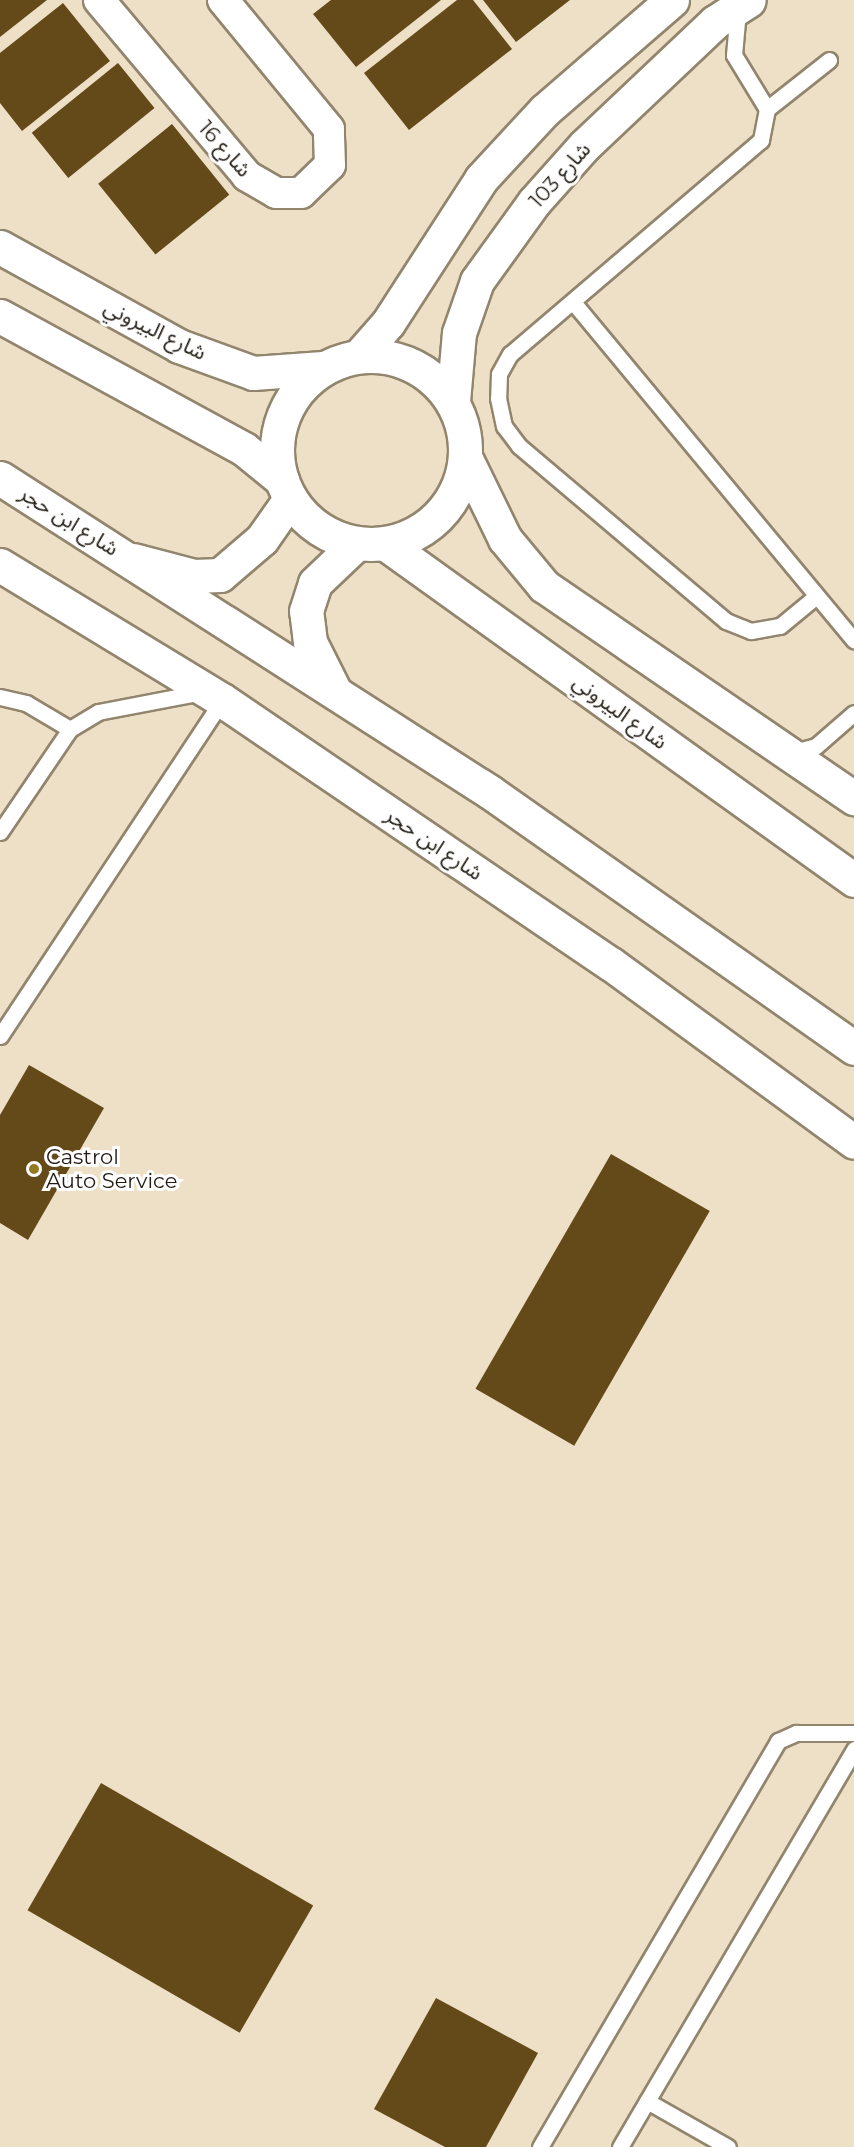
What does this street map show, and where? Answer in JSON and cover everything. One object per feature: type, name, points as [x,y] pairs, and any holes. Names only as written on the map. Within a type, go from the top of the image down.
[{"type":"street","name":"شارع 16","points":[[99,0],[247,176],[276,193],[301,193],[313,188],[330,165],[329,129],[223,0]]},
{"type":"street","points":[[359,356],[388,323],[481,179],[545,110],[672,0]]},
{"type":"street","name":"شارع 103","points":[[453,401],[459,333],[477,281],[527,211],[585,145],[744,3]]},
{"type":"street","name":"شارع البيروني","points":[[0,247],[179,346],[253,373],[323,368]]},
{"type":"street","points":[[0,316],[244,449],[330,536],[371,544]]},
{"type":"street","points":[[130,559],[194,576],[220,575],[262,539],[286,490],[276,463],[278,426],[295,393],[323,368],[359,356],[395,358],[428,374],[453,401],[464,428],[466,459],[458,489],[441,515],[416,534],[371,544],[315,583],[306,611],[310,642],[333,688]]},
{"type":"street","points":[[466,459],[505,539],[544,586],[854,798]]},
{"type":"street","name":"شارع ابن حجر","points":[[0,478],[333,688],[854,1048]]},
{"type":"street","name":"شارع البيروني","points":[[371,544],[854,880]]},
{"type":"street","name":"شارع ابن حجر","points":[[0,565],[214,695],[611,964],[854,1142]]},
{"type":"lane","points":[[744,3],[734,55],[767,109],[767,130],[750,154],[510,354],[499,375],[504,426],[519,446],[726,621],[751,631],[780,626],[814,598]]},
{"type":"lane","points":[[767,109],[830,60]]},
{"type":"lane","points":[[573,302],[814,598],[854,640]]},
{"type":"lane","points":[[0,832],[70,729],[98,712],[214,695]]},
{"type":"lane","points":[[0,1036],[214,695]]},
{"type":"lane","points":[[0,697],[26,703],[70,729]]},
{"type":"lane","points":[[790,753],[816,746],[854,713]]},
{"type":"lane","points":[[540,2147],[778,1741],[796,1733],[854,1733]]},
{"type":"lane","points":[[620,2147],[854,1749]]},
{"type":"lane","points":[[646,2101],[728,2147]]},
{"type":"building","points":[[0,0],[47,0],[0,37]]},
{"type":"building","points":[[331,0],[441,0],[356,67],[313,14]]},
{"type":"building","points":[[457,0],[473,0],[512,49],[409,130],[364,73]]},
{"type":"building","points":[[483,0],[570,0],[516,42]]},
{"type":"building","points":[[63,3],[110,61],[22,131],[0,103],[0,53]]},
{"type":"building","points":[[118,63],[155,108],[68,178],[32,133]]},
{"type":"building","points":[[172,124],[229,195],[155,255],[98,184]]},
{"type":"building","name":"Castrol Auto Service","points":[[29,1065],[104,1108],[28,1240],[0,1223],[0,1115]]},
{"type":"building","points":[[611,1154],[710,1211],[574,1446],[476,1389]]},
{"type":"building","points":[[101,1783],[313,1906],[240,2033],[28,1910]]},
{"type":"building","points":[[436,1998],[538,2053],[486,2147],[445,2147],[374,2109]]},
{"type":"place","name":"Castrol Auto Service","points":[[34,1169]]}]
